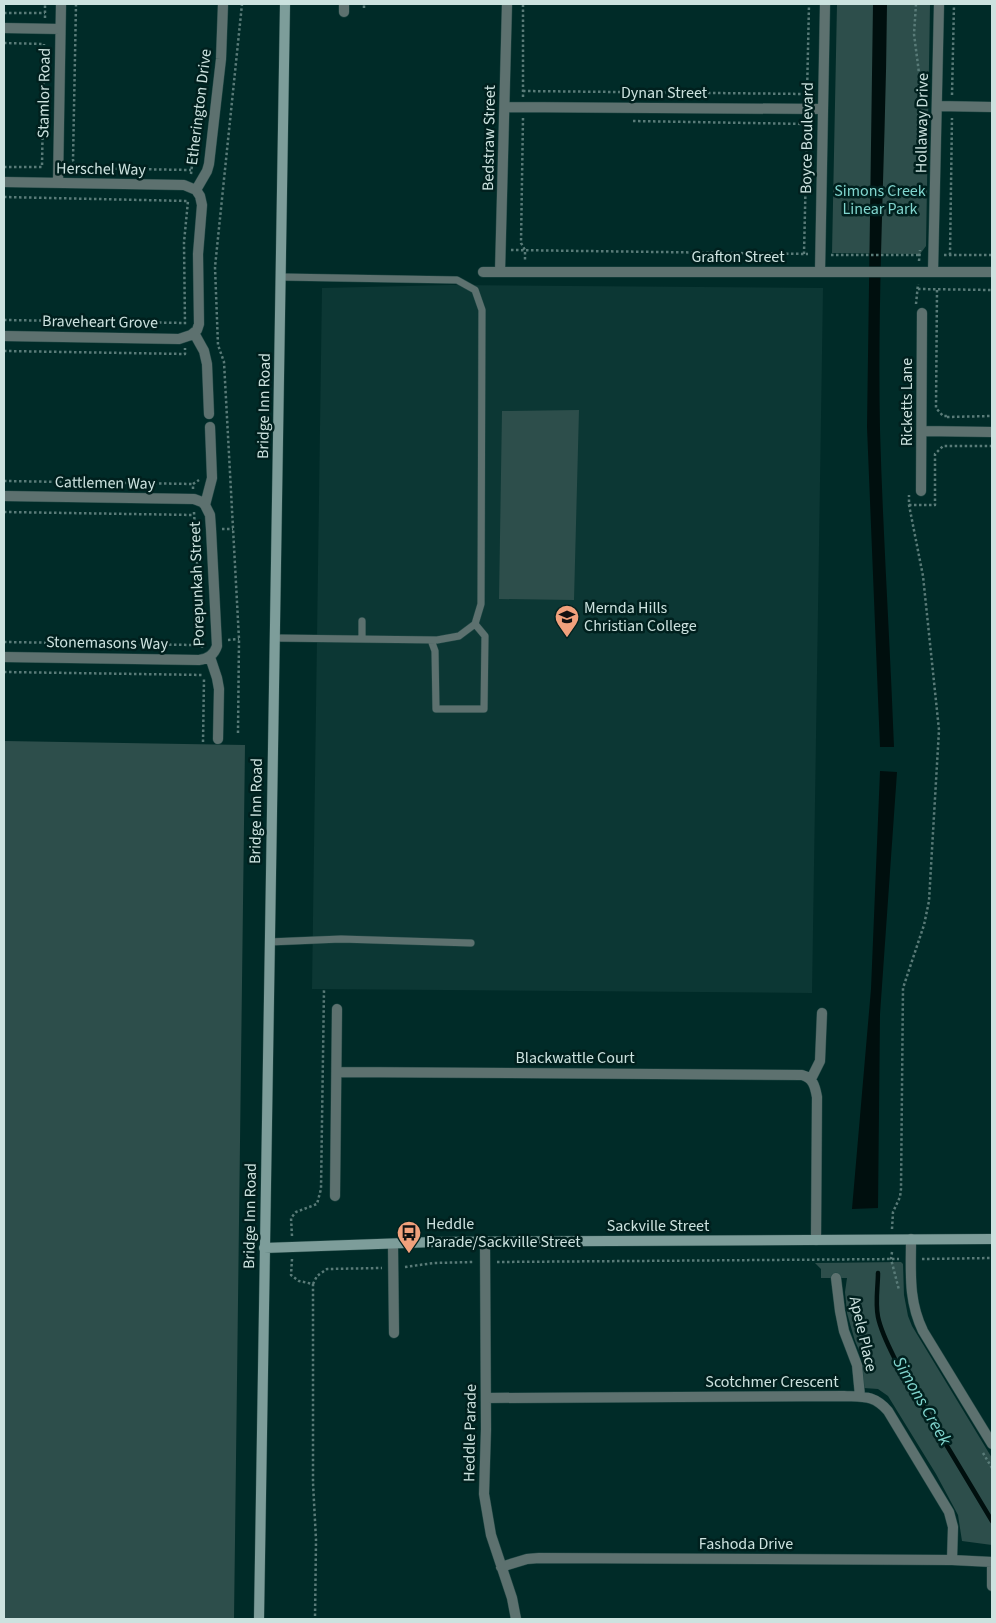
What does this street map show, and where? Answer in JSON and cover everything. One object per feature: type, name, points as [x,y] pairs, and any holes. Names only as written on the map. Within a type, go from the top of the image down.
[{"type":"main road","name":"Bridge Inn Road","points":[[259,1619],[269,942],[282,278],[284,4]]},
{"type":"main road","name":"Sackville Street","points":[[264,1248],[393,1245],[434,1242],[992,1239]]},
{"type":"street","name":"Stamlor Road","points":[[58,183],[60,4]]},
{"type":"street","name":"Etherington Drive","points":[[189,336],[199,324],[200,317],[198,254],[202,205],[200,196],[193,188],[207,171],[209,164],[221,59],[223,4]]},
{"type":"street","name":"Bedstraw Street","points":[[500,272],[507,4]]},
{"type":"street","name":"Boyce Boulevard","points":[[820,272],[825,4]]},
{"type":"street","name":"Hollaway Drive","points":[[933,272],[939,4]]},
{"type":"street","points":[[4,28],[60,29]]},
{"type":"street","points":[[937,106],[992,107]]},
{"type":"street","name":"Dynan Street","points":[[505,107],[823,109]]},
{"type":"street","name":"Herschel Way","points":[[4,182],[193,188]]},
{"type":"street","name":"Grafton Street","points":[[483,272],[992,272]]},
{"type":"street","name":"Ricketts Lane","points":[[919,309],[922,431],[921,491]]},
{"type":"street","name":"Braveheart Grove","points":[[4,336],[189,336]]},
{"type":"street","points":[[189,336],[204,351],[207,364],[209,414]]},
{"type":"street","name":"Porepunkah Street","points":[[210,427],[212,478],[205,505],[210,515],[211,530],[217,641],[216,651],[210,657],[219,690],[218,739]]},
{"type":"street","points":[[922,431],[992,432]]},
{"type":"street","name":"Cattlemen Way","points":[[4,496],[194,500],[205,505]]},
{"type":"street","name":"Stonemasons Way","points":[[4,657],[199,660],[210,657]]},
{"type":"street","points":[[335,1196],[337,1009]]},
{"type":"street","points":[[816,1240],[817,1097],[815,1085],[811,1079],[820,1061],[822,1013]]},
{"type":"street","name":"Blackwattle Court","points":[[337,1072],[802,1075],[811,1079]]},
{"type":"street","points":[[911,1239],[913,1305],[917,1318],[992,1444]]},
{"type":"street","name":"Heddle Parade","points":[[485,1242],[486,1398],[484,1494],[487,1516],[512,1598],[516,1619]]},
{"type":"street","points":[[393,1245],[394,1333]]},
{"type":"street","name":"Apele Place","points":[[836,1278],[844,1331],[857,1366],[860,1396]]},
{"type":"street","name":"Scotchmer Crescent","points":[[486,1398],[860,1396],[874,1399],[881,1403],[888,1411],[949,1512],[953,1527],[952,1560]]},
{"type":"street","name":"Fashoda Drive","points":[[501,1567],[527,1559],[539,1558],[952,1560],[992,1562]]},
{"type":"street","points":[[992,1562],[992,1586]]},
{"type":"lane","points":[[275,638],[431,640],[459,636],[475,624],[481,604],[482,310],[475,290],[457,280],[282,278]]},
{"type":"lane","points":[[362,621],[362,639]]},
{"type":"lane","points":[[431,640],[436,651],[436,708],[484,709],[485,636],[475,624]]},
{"type":"lane","points":[[269,942],[341,939],[471,943]]},
{"type":"path","points":[[76,4],[73,160],[76,168],[76,198]]},
{"type":"path","points":[[238,733],[239,639],[224,362],[218,345],[215,267],[242,4]]},
{"type":"path","points":[[523,4],[521,243],[525,250],[526,272]]},
{"type":"path","points":[[804,254],[809,4]]},
{"type":"path","points":[[916,4],[914,34],[919,73],[923,142]]},
{"type":"path","points":[[950,255],[954,4]]},
{"type":"path","points":[[4,12],[45,13]]},
{"type":"path","points":[[42,167],[44,44]]},
{"type":"path","points":[[204,86],[208,46]]},
{"type":"path","points":[[523,91],[807,94]]},
{"type":"path","points":[[4,351],[186,354],[189,336],[185,323],[184,257],[188,201],[193,188],[192,170],[195,138],[202,105]]},
{"type":"path","points":[[630,121],[807,124]]},
{"type":"path","points":[[4,167],[192,170]]},
{"type":"path","points":[[4,197],[188,201]]},
{"type":"path","points":[[919,309],[918,289],[913,272],[920,255],[920,248]]},
{"type":"path","points":[[501,250],[839,255],[992,255]]},
{"type":"path","points":[[918,289],[992,290]]},
{"type":"path","points":[[936,290],[936,408],[942,416],[947,416]]},
{"type":"path","points":[[4,320],[185,323]]},
{"type":"path","points":[[909,505],[935,505],[935,454],[943,446],[992,446]]},
{"type":"path","points":[[4,481],[193,484]]},
{"type":"path","points":[[899,1292],[892,1259],[892,1240],[893,1212],[900,1197],[901,1189],[903,988],[924,925],[929,900],[939,730],[923,576],[909,505],[909,493]]},
{"type":"path","points":[[4,512],[194,515]]},
{"type":"path","points":[[4,642],[194,645],[202,642],[239,639]]},
{"type":"path","points":[[4,672],[204,675]]},
{"type":"path","points":[[313,1284],[299,1281],[291,1275],[291,1218],[296,1212],[317,1204],[321,1189],[324,990]]},
{"type":"path","points":[[315,1619],[313,1284],[317,1276],[327,1269],[394,1268],[434,1263],[485,1262],[992,1258]]},
{"type":"path","points":[[982,1452],[992,1468]]},
{"type":"shaded area","points":[[873,4],[887,4],[879,377],[881,470],[894,747],[880,747],[867,427]]},
{"type":"shaded area","name":"Mernda Hills Christian College","points":[[450,285],[823,288],[812,993],[312,989],[322,288]]},
{"type":"shaded area","points":[[880,771],[897,772],[880,1014],[878,1208],[852,1209],[871,989]]},
{"type":"green space","name":"Simons Creek Linear Park","points":[[837,4],[930,4],[926,246],[920,254],[832,253]]},
{"type":"green space","points":[[579,410],[574,600],[499,599],[502,411]]},
{"type":"green space","points":[[4,741],[245,745],[234,1619],[4,1619]]},
{"type":"green space","points":[[901,1262],[903,1264],[904,1295],[912,1326],[992,1458],[992,1545],[962,1541],[958,1515],[936,1474],[888,1396],[878,1389],[864,1388],[861,1366],[863,1359],[855,1341],[847,1313],[845,1292],[847,1278],[821,1278],[821,1269],[815,1263]]},
{"type":"waterway","name":"Simons Creek","points":[[878,1273],[877,1311],[888,1345],[992,1521]]},
{"type":"place","name":"Mernda Hills Christian College","points":[[567,638]]},
{"type":"place","name":"Heddle Parade/Sackville Street","points":[[409,1254]]}]
